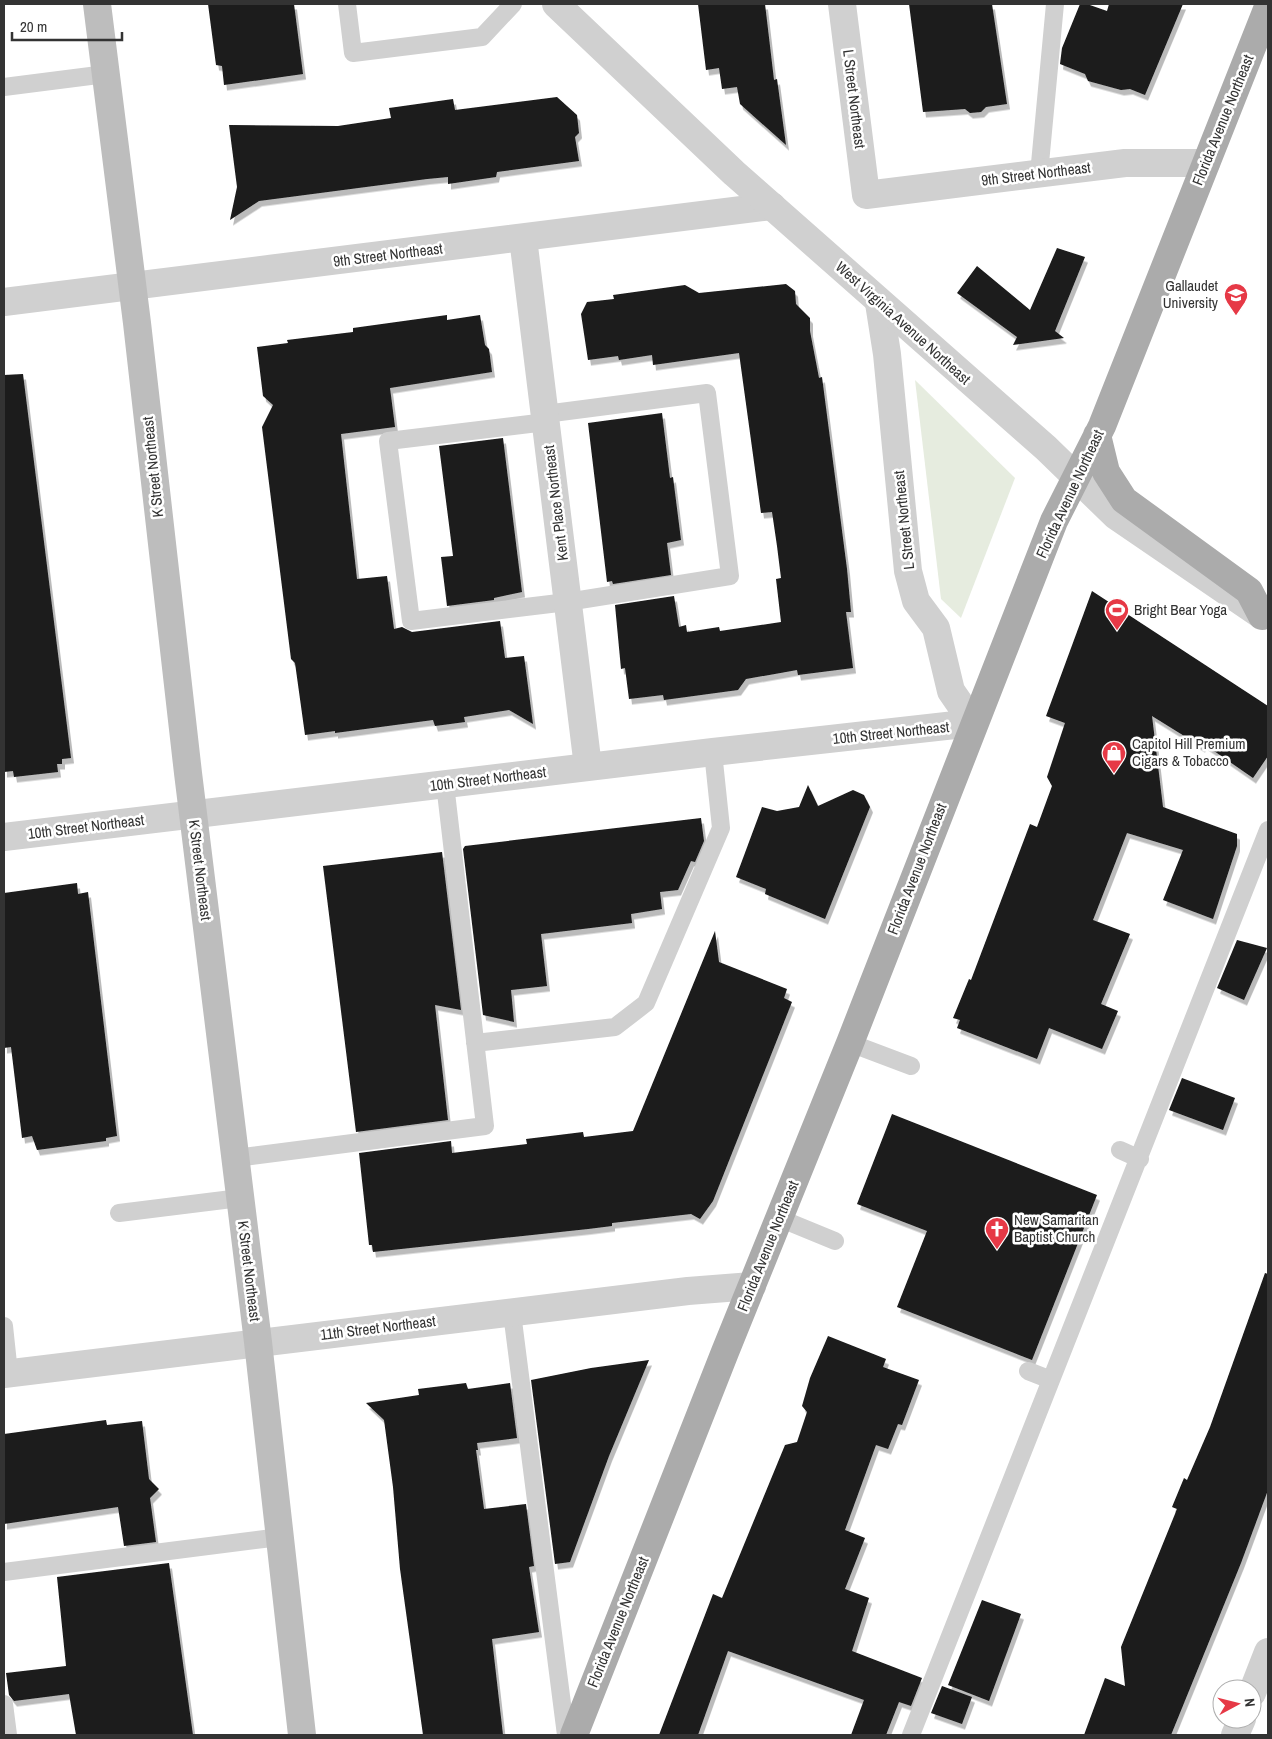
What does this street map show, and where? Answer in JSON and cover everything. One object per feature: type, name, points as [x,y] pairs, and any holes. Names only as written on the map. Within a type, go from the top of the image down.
[{"type":"main road","name":"K Street Northeast","points":[[97,4],[258,1342],[302,1735]]},
{"type":"main road","name":"Florida Avenue Northeast","points":[[574,1735],[850,1043],[973,724],[1054,521],[1097,435],[1268,6]]},
{"type":"main road","points":[[1097,435],[1106,472],[1124,500],[1249,591],[1265,618]]},
{"type":"street","name":"West Virginia Avenue Northeast","points":[[556,4],[734,173],[879,303],[1046,448],[1116,516],[1265,618]]},
{"type":"street","name":"L Street Northeast","points":[[842,4],[866,195]]},
{"type":"street","name":"9th Street Northeast","points":[[866,195],[1125,163],[1206,163]]},
{"type":"street","name":"9th Street Northeast","points":[[4,302],[772,206]]},
{"type":"street","name":"Kent Place Northeast","points":[[523,238],[588,768]]},
{"type":"street","name":"L Street Northeast","points":[[879,303],[887,354],[908,571],[916,601],[936,628],[951,691],[973,724]]},
{"type":"street","name":"10th Street Northeast","points":[[4,837],[713,752],[973,724]]},
{"type":"street","name":"11th Street Northeast","points":[[6,1373],[688,1291],[752,1286]]},
{"type":"street","points":[[1257,1679],[1268,1652]]},
{"type":"lane","points":[[347,4],[353,52],[482,37],[513,4]]},
{"type":"lane","points":[[1039,174],[1055,4]]},
{"type":"lane","points":[[4,87],[106,74]]},
{"type":"lane","points":[[707,393],[730,576],[567,602],[411,621],[388,441],[546,418],[707,393]]},
{"type":"lane","points":[[475,1043],[615,1027],[646,1003],[721,828],[713,752]]},
{"type":"lane","points":[[236,1158],[485,1126],[445,784]]},
{"type":"lane","points":[[911,1735],[1140,1159],[1268,830]]},
{"type":"lane","points":[[850,1043],[911,1066]]},
{"type":"lane","points":[[1120,1150],[1140,1159]]},
{"type":"lane","points":[[118,1213],[240,1198]]},
{"type":"lane","points":[[779,1218],[835,1241]]},
{"type":"lane","points":[[512,1313],[566,1735]]},
{"type":"lane","points":[[4,1326],[6,1373]]},
{"type":"lane","points":[[1028,1371],[1051,1380]]},
{"type":"lane","points":[[4,1572],[280,1537]]},
{"type":"lane","points":[[4,1704],[8,1735]]},
{"type":"shaded area","points":[[915,380],[1015,478],[961,618],[941,599]]},
{"type":"building","points":[[208,4],[294,4],[303,74],[224,85],[222,66],[216,65]]},
{"type":"building","points":[[698,4],[765,4],[774,80],[777,79],[786,145],[740,104],[737,87],[722,89],[719,68],[706,70]]},
{"type":"building","points":[[909,4],[992,4],[1007,104],[986,107],[981,112],[970,113],[965,109],[923,112]]},
{"type":"building","points":[[1080,4],[1087,4],[1107,11],[1109,4],[1183,4],[1145,95],[1130,89],[1121,90],[1088,81],[1085,74],[1060,64],[1062,48]]},
{"type":"building","points":[[557,97],[577,115],[579,133],[575,137],[579,161],[497,172],[496,177],[448,184],[448,177],[259,201],[230,220],[237,187],[229,125],[338,126],[391,118],[389,108],[453,99],[455,110]]},
{"type":"building","points":[[1057,248],[1085,257],[1055,331],[1064,338],[1013,345],[1017,337],[957,293],[977,266],[1030,310]]},
{"type":"building","points":[[786,284],[795,291],[796,304],[810,318],[810,331],[819,378],[822,377],[847,569],[851,612],[846,612],[853,668],[798,675],[797,670],[746,679],[738,690],[664,700],[663,695],[629,699],[625,668],[621,669],[615,605],[674,596],[679,627],[686,625],[687,632],[719,627],[720,631],[781,622],[776,579],[781,578],[772,512],[761,513],[739,353],[653,365],[652,355],[619,360],[618,356],[588,360],[581,314],[587,302],[614,299],[613,295],[685,285],[699,293]]},
{"type":"building","points":[[447,315],[447,320],[480,315],[485,345],[489,349],[492,372],[390,388],[395,427],[341,434],[357,579],[387,576],[394,629],[402,627],[412,632],[500,621],[505,658],[524,656],[533,724],[509,710],[464,717],[465,722],[435,726],[433,720],[335,733],[335,731],[305,735],[295,663],[291,659],[262,427],[273,405],[263,396],[257,347],[288,343],[287,340],[353,332],[353,328]]},
{"type":"building","points":[[23,374],[71,758],[62,759],[62,764],[57,764],[58,772],[14,777],[13,771],[4,772],[4,375]]},
{"type":"building","points":[[662,413],[670,478],[673,477],[681,540],[667,543],[671,575],[613,584],[612,581],[607,582],[588,423]]},
{"type":"building","points":[[503,438],[522,592],[494,598],[494,600],[447,606],[441,557],[453,556],[439,446]]},
{"type":"building","points":[[1092,591],[1268,706],[1268,756],[1253,778],[1204,744],[1202,747],[1152,716],[1163,807],[1237,834],[1237,846],[1213,919],[1163,900],[1183,850],[1127,833],[1093,920],[1130,934],[1101,1004],[1118,1011],[1102,1049],[1049,1028],[1037,1059],[957,1028],[960,1020],[953,1018],[969,979],[971,980],[1030,824],[1037,827],[1052,786],[1047,777],[1065,723],[1046,716]]},
{"type":"building","points":[[808,785],[818,806],[853,790],[864,795],[870,807],[825,919],[765,894],[766,889],[736,877],[762,807],[777,811],[799,807]]},
{"type":"building","points":[[701,818],[704,841],[695,862],[691,861],[678,890],[660,892],[662,909],[631,914],[632,923],[541,934],[547,986],[511,990],[514,1022],[483,1015],[463,849],[465,846]]},
{"type":"building","points":[[442,852],[461,1010],[435,1005],[448,1120],[356,1132],[323,866]]},
{"type":"building","points":[[77,883],[78,894],[88,892],[117,1136],[106,1138],[106,1141],[37,1150],[32,1136],[22,1138],[11,1047],[4,1048],[4,893]]},
{"type":"building","points":[[715,931],[719,962],[787,989],[784,998],[792,1002],[713,1201],[700,1219],[691,1214],[612,1223],[612,1226],[588,1229],[373,1252],[372,1245],[369,1245],[359,1153],[451,1141],[452,1153],[527,1144],[526,1139],[583,1132],[584,1137],[633,1131]]},
{"type":"building","points":[[1237,940],[1267,948],[1244,1000],[1217,988]]},
{"type":"building","points":[[1182,1078],[1235,1098],[1223,1130],[1169,1110]]},
{"type":"building","name":"New Samaritan Baptist Church","points":[[892,1114],[1097,1195],[1032,1360],[897,1307],[927,1231],[857,1204]]},
{"type":"building","points":[[1265,1273],[1268,1274],[1268,1490],[1241,1563],[1171,1735],[1084,1735],[1105,1678],[1125,1686],[1121,1647],[1177,1509],[1172,1507],[1184,1478],[1187,1480],[1210,1427]]},
{"type":"building","points":[[828,1336],[886,1359],[883,1367],[919,1380],[902,1425],[898,1424],[888,1449],[876,1445],[845,1530],[865,1538],[845,1589],[869,1598],[852,1651],[922,1678],[911,1706],[899,1702],[886,1735],[851,1735],[864,1700],[728,1651],[698,1735],[659,1735],[713,1594],[722,1598],[785,1445],[797,1442],[807,1412],[802,1406],[810,1378]]},
{"type":"building","points":[[649,1360],[609,1456],[570,1562],[555,1564],[531,1380],[591,1368]]},
{"type":"building","points":[[466,1383],[468,1389],[510,1383],[517,1438],[477,1443],[478,1450],[476,1450],[484,1509],[526,1504],[534,1566],[529,1567],[539,1632],[492,1639],[503,1735],[423,1735],[400,1569],[393,1487],[384,1420],[366,1403],[419,1395],[418,1389]]},
{"type":"building","points":[[106,1420],[107,1425],[142,1421],[149,1479],[159,1489],[150,1498],[156,1542],[124,1546],[118,1507],[4,1524],[4,1434]]},
{"type":"building","points":[[169,1563],[193,1735],[76,1735],[69,1694],[14,1701],[9,1695],[6,1673],[66,1666],[57,1577]]},
{"type":"building","points":[[982,1600],[1021,1614],[989,1701],[948,1685]]},
{"type":"building","points":[[942,1686],[972,1697],[962,1724],[931,1713]]},
{"type":"place","name":"Gallaudet University","points":[[1236,316]]},
{"type":"place","name":"Bright Bear Yoga","points":[[1117,631]]},
{"type":"place","name":"Capitol Hill Premium Cigars & Tobacco","points":[[1114,774]]},
{"type":"place","name":"New Samaritan Baptist Church","points":[[997,1250]]}]
